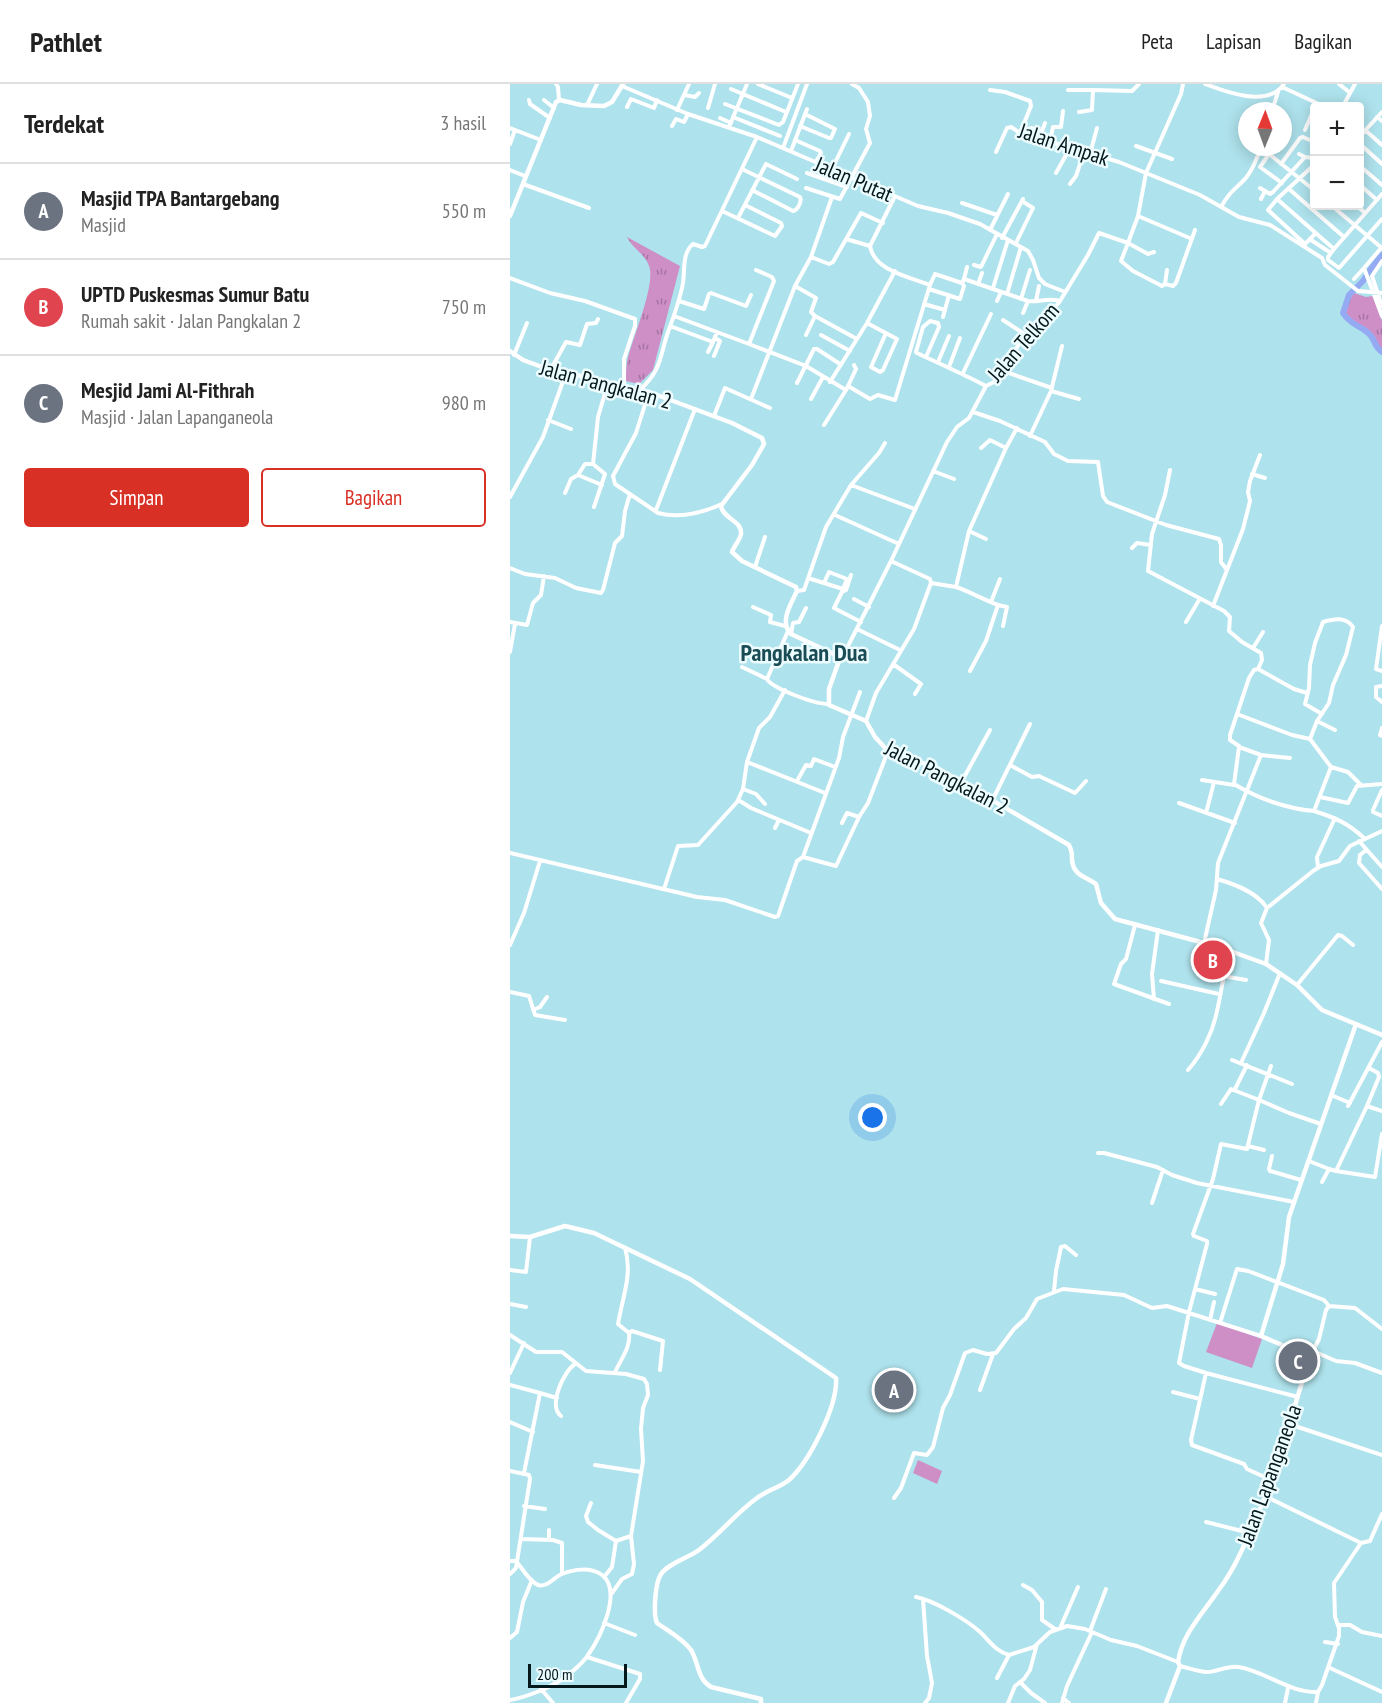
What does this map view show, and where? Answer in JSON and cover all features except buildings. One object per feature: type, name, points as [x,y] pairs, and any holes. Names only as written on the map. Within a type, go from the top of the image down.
[{"type":"street","points":[[510,216],[559,100],[556,84]]},
{"type":"street","points":[[587,105],[597,84]]},
{"type":"street","points":[[677,110],[690,84]]},
{"type":"street","points":[[708,108],[715,84]]},
{"type":"street","points":[[720,118],[730,125],[747,84]]},
{"type":"street","points":[[758,84],[792,98]]},
{"type":"street","points":[[725,104],[777,125],[781,124],[797,84]]},
{"type":"street","points":[[783,148],[807,84]]},
{"type":"street","points":[[806,188],[840,199],[870,143],[866,129],[870,108],[860,86],[852,84]]},
{"type":"street","points":[[1068,90],[1132,91],[1139,84]]},
{"type":"street","points":[[1183,84],[1181,94],[1146,173],[1138,216],[1122,263],[1160,286],[1165,284],[1173,286],[1195,230]]},
{"type":"street","points":[[1205,84],[1244,95],[1265,96],[1278,92]]},
{"type":"street","points":[[1339,84],[1349,92]]},
{"type":"street","points":[[1345,102],[1355,84]]},
{"type":"street","points":[[559,100],[587,105],[609,105],[622,85]]},
{"type":"street","name":"Jalan Putat","points":[[622,85],[677,110],[730,125],[895,196],[932,210],[967,219],[1016,243],[1031,256],[1039,278],[1045,284],[1065,292]]},
{"type":"street","points":[[1275,102],[1283,86],[1310,103]]},
{"type":"street","points":[[731,88],[786,112]]},
{"type":"street","points":[[990,90],[1005,92],[1030,101],[1032,106],[1020,133]]},
{"type":"street","points":[[1079,112],[1092,110],[1093,90]]},
{"type":"street","points":[[685,94],[695,97],[699,93]]},
{"type":"street","points":[[627,107],[631,99],[654,108],[657,100]]},
{"type":"street","points":[[529,100],[530,104],[550,118]]},
{"type":"street","points":[[544,100],[554,108]]},
{"type":"street","points":[[1050,141],[1053,127],[1061,127],[1063,111]]},
{"type":"street","points":[[790,151],[795,140],[800,126],[806,112],[835,129],[829,138],[800,126]]},
{"type":"street","points":[[1382,112],[1365,130],[1382,145]]},
{"type":"street","points":[[672,126],[676,119],[684,122],[688,114]]},
{"type":"street","points":[[733,117],[780,136]]},
{"type":"street","points":[[1377,117],[1382,121]]},
{"type":"street","points":[[1305,130],[1310,118]]},
{"type":"street","points":[[1039,139],[1045,123]]},
{"type":"street","name":"Jalan Ampak","points":[[996,152],[1007,128],[1011,126],[1020,133],[1119,162],[1200,195],[1239,217],[1272,226],[1324,260],[1325,265],[1356,289],[1377,292]]},
{"type":"street","points":[[1031,128],[1042,132]]},
{"type":"street","points":[[1090,154],[1097,128]]},
{"type":"street","points":[[510,144],[512,129],[541,140]]},
{"type":"street","points":[[832,170],[849,134]]},
{"type":"street","points":[[640,390],[653,376],[659,365],[679,301],[684,279],[682,270],[689,247],[693,244],[705,246],[757,137]]},
{"type":"street","points":[[1281,164],[1300,138],[1310,140]]},
{"type":"street","points":[[795,140],[820,151],[817,160]]},
{"type":"street","points":[[1136,146],[1172,159]]},
{"type":"street","points":[[1056,173],[1070,148]]},
{"type":"street","points":[[1364,148],[1382,164]]},
{"type":"street","points":[[1070,184],[1076,176],[1084,153]]},
{"type":"street","points":[[1282,183],[1260,166],[1269,154],[1310,187]]},
{"type":"street","points":[[1299,154],[1310,158]]},
{"type":"street","points":[[1221,207],[1229,193],[1244,180],[1258,156]]},
{"type":"street","points":[[1305,157],[1289,189],[1269,208],[1270,213],[1305,244],[1316,233]]},
{"type":"street","points":[[738,218],[766,164],[797,179]]},
{"type":"street","points":[[1260,188],[1272,194],[1282,183],[1310,168]]},
{"type":"street","points":[[742,169],[800,197],[797,209],[793,211],[752,190]]},
{"type":"street","points":[[510,170],[525,176]]},
{"type":"street","points":[[1364,170],[1382,185]]},
{"type":"street","points":[[807,173],[847,187]]},
{"type":"street","points":[[523,184],[589,208]]},
{"type":"street","points":[[1289,189],[1344,237]]},
{"type":"street","points":[[1364,189],[1377,200]]},
{"type":"street","points":[[1262,199],[1265,191]]},
{"type":"street","points":[[990,230],[1008,194]]},
{"type":"street","points":[[1382,194],[1332,251],[1328,260],[1339,267],[1382,219]]},
{"type":"street","points":[[870,246],[895,196]]},
{"type":"street","points":[[751,399],[795,286],[811,258],[832,197]]},
{"type":"street","points":[[1277,199],[1316,233],[1332,251]]},
{"type":"street","points":[[1002,238],[1022,200],[1033,207],[1016,243]]},
{"type":"street","points":[[962,203],[997,215]]},
{"type":"street","points":[[722,211],[773,237],[782,226],[778,221],[745,205]]},
{"type":"street","points":[[1337,210],[1382,248],[1365,270],[1354,279]]},
{"type":"street","points":[[1362,210],[1365,213]]},
{"type":"street","points":[[811,258],[831,264],[861,213],[883,223]]},
{"type":"street","points":[[1138,216],[1192,239]]},
{"type":"street","name":"Jalan Telkom","points":[[840,658],[861,622],[952,434],[969,418],[986,386],[994,382],[1004,371],[1026,335],[1038,329],[1060,301],[1099,233],[1128,243]]},
{"type":"street","points":[[974,265],[981,267],[997,234]]},
{"type":"street","points":[[846,239],[870,246]]},
{"type":"street","points":[[993,288],[1008,240]]},
{"type":"street","points":[[1311,240],[1332,251]]},
{"type":"street","points":[[1128,243],[1148,254],[1154,252]]},
{"type":"street","points":[[870,246],[877,262],[929,287],[961,298],[967,267]]},
{"type":"street","points":[[1007,294],[1021,247]]},
{"type":"street","points":[[1382,261],[1372,276],[1382,306]]},
{"type":"street","points":[[749,344],[774,281],[772,277],[756,270]]},
{"type":"street","points":[[1021,299],[1030,270]]},
{"type":"street","points":[[1165,284],[1167,270]]},
{"type":"street","points":[[1365,270],[1377,292],[1382,316]]},
{"type":"street","points":[[830,382],[867,323],[895,271]]},
{"type":"street","points":[[978,284],[982,273]]},
{"type":"street","points":[[674,316],[806,366],[830,382],[870,399],[877,395],[895,400],[935,274],[993,288],[1028,301],[1036,302],[1041,299],[1060,301]]},
{"type":"street","points":[[510,278],[550,293],[579,299],[635,320],[624,359],[624,386]]},
{"type":"street","points":[[795,286],[816,298],[811,312],[815,316],[857,339]]},
{"type":"street","points":[[1036,302],[1040,286]]},
{"type":"street","points":[[997,301],[1001,292]]},
{"type":"street","points":[[679,301],[704,309],[711,293],[745,306],[748,305],[751,295]]},
{"type":"street","points":[[1052,300],[1053,293]]},
{"type":"street","points":[[943,317],[949,295]]},
{"type":"street","points":[[1023,313],[1028,301]]},
{"type":"street","points":[[924,304],[945,310]]},
{"type":"street","points":[[963,373],[991,314]]},
{"type":"street","points":[[806,335],[815,316]]},
{"type":"street","points":[[551,369],[566,342],[580,345],[586,325],[590,322],[596,323],[598,320]]},
{"type":"street","points":[[1003,320],[1026,335]]},
{"type":"street","points":[[926,357],[939,327],[930,321],[925,325],[915,349],[916,352],[926,357],[938,363],[963,373],[986,386]]},
{"type":"street","points":[[512,353],[527,323]]},
{"type":"street","points":[[867,323],[897,338],[880,372],[871,367],[886,333]]},
{"type":"street","points":[[670,326],[720,341],[714,356]]},
{"type":"street","points":[[708,352],[717,332]]},
{"type":"street","points":[[821,335],[850,351]]},
{"type":"street","points":[[938,363],[949,336]]},
{"type":"street","points":[[949,367],[960,338]]},
{"type":"street","points":[[1030,435],[1052,389],[1062,346]]},
{"type":"street","points":[[797,383],[815,349],[840,364]]},
{"type":"street","name":"Jalan Pangkalan 2","points":[[512,353],[532,364],[649,392],[752,433],[764,442],[756,459],[722,504]]},
{"type":"street","points":[[824,425],[847,388],[856,369],[854,365]]},
{"type":"street","points":[[1004,371],[1079,399]]},
{"type":"street","points":[[510,497],[543,437],[566,372]]},
{"type":"street","points":[[810,399],[824,377]]},
{"type":"street","points":[[593,464],[598,417],[608,383]]},
{"type":"street","points":[[714,416],[725,388],[770,408]]},
{"type":"street","points":[[649,392],[636,433],[613,480],[618,487],[661,514],[678,516],[702,512],[722,504],[723,513],[738,524],[740,531],[733,555],[794,585],[796,591],[785,621],[788,630]]},
{"type":"street","points":[[656,510],[695,410]]},
{"type":"street","points":[[972,411],[1017,428],[1045,442],[1054,454],[1068,461],[1098,462],[1104,499],[1112,506],[1156,522],[1219,539],[1221,562],[1227,570]]},
{"type":"street","points":[[548,420],[570,429]]},
{"type":"street","points":[[956,586],[969,531],[1005,448],[1017,428]]},
{"type":"street","points":[[981,448],[990,440],[1005,448]]},
{"type":"street","points":[[796,591],[804,590],[826,527],[851,485],[885,443]]},
{"type":"street","points":[[1213,606],[1224,582],[1248,509],[1250,501],[1248,492],[1252,474],[1260,455]]},
{"type":"street","points":[[565,493],[571,479],[578,475],[585,464],[593,464],[605,472],[594,507]]},
{"type":"street","points":[[1170,470],[1165,495],[1152,534],[1149,572],[1213,606],[1230,618],[1229,631],[1262,656],[1258,669],[1254,670],[1249,678],[1230,738],[1239,746],[1262,755],[1290,758]]},
{"type":"street","points":[[933,471],[954,479]]},
{"type":"street","points":[[1252,474],[1265,478]]},
{"type":"street","points":[[578,475],[602,485]]},
{"type":"street","points":[[851,485],[915,510]]},
{"type":"street","points":[[510,568],[528,575],[555,578],[576,588],[602,592],[615,543],[622,536],[630,494]]},
{"type":"street","points":[[835,515],[899,544]]},
{"type":"street","points":[[969,531],[986,539]]},
{"type":"street","points":[[755,567],[765,537]]},
{"type":"street","points":[[1132,548],[1137,543],[1151,545]]},
{"type":"street","points":[[866,721],[876,693],[914,629],[931,583],[930,579],[891,561]]},
{"type":"street","points":[[808,578],[843,589],[847,579],[829,572],[824,583]]},
{"type":"street","points":[[851,575],[846,590],[842,592],[834,608],[861,622]]},
{"type":"street","points":[[510,652],[512,623],[527,625],[531,607],[541,595],[544,576]]},
{"type":"street","points":[[991,602],[1000,579]]},
{"type":"street","points":[[931,583],[956,586],[1007,607],[1003,626]]},
{"type":"street","points":[[854,599],[868,607]]},
{"type":"street","points":[[1186,622],[1199,600]]},
{"type":"street","points":[[970,671],[986,641],[998,605]]},
{"type":"street","points":[[742,667],[785,690],[819,704],[828,704],[829,689],[840,658],[770,622],[771,615],[753,607]]},
{"type":"street","points":[[767,679],[788,630],[793,623],[799,622],[806,608]]},
{"type":"street","points":[[1310,739],[1317,721],[1322,714],[1329,703],[1333,685],[1346,655],[1353,627],[1349,621],[1335,619],[1323,622],[1315,643],[1305,705],[1322,714]]},
{"type":"street","points":[[1382,626],[1380,655],[1376,669],[1382,671]]},
{"type":"street","points":[[857,629],[900,650]]},
{"type":"street","points":[[1253,648],[1263,632]]},
{"type":"street","points":[[893,664],[921,684],[915,694]]},
{"type":"street","points":[[1258,669],[1307,693]]},
{"type":"street","points":[[1382,686],[1376,687],[1376,697],[1382,702]]},
{"type":"street","points":[[664,889],[678,846],[698,845],[737,801],[743,789],[747,762],[759,728],[770,717],[785,690]]},
{"type":"street","points":[[510,853],[697,897],[725,900],[775,917],[778,916],[793,870],[802,857],[811,833],[860,692]]},
{"type":"street","name":"Jalan Pangkalan 2","points":[[828,704],[866,721],[875,737],[888,751],[930,765],[962,781],[1069,845],[1074,869],[1083,878],[1094,882],[1105,909],[1115,919],[1135,925]]},
{"type":"street","points":[[1238,714],[1292,735],[1310,739],[1330,767],[1348,772],[1361,785]]},
{"type":"street","points":[[1317,721],[1335,730]]},
{"type":"street","points":[[993,799],[1030,724]]},
{"type":"street","points":[[1382,728],[1382,736]]},
{"type":"street","points":[[962,781],[990,730]]},
{"type":"street","points":[[1235,785],[1233,783],[1239,746]]},
{"type":"street","points":[[802,857],[836,866],[859,817],[868,804],[888,751]]},
{"type":"street","points":[[1204,943],[1216,890],[1218,863],[1262,755]]},
{"type":"street","points":[[796,781],[806,765],[811,766],[814,759],[835,767]]},
{"type":"street","points":[[747,762],[825,793]]},
{"type":"street","points":[[1010,765],[1033,778],[1039,776],[1075,793],[1086,782]]},
{"type":"street","points":[[1314,811],[1330,767]]},
{"type":"street","points":[[1202,780],[1235,785],[1247,792],[1293,808],[1314,811],[1335,818],[1350,826],[1365,839]]},
{"type":"street","points":[[1206,813],[1214,782]]},
{"type":"street","points":[[1320,797],[1348,803],[1357,786],[1382,784]]},
{"type":"street","points":[[743,789],[756,794],[765,804]]},
{"type":"street","points":[[1382,790],[1373,812],[1382,816]]},
{"type":"street","points":[[740,801],[811,833]]},
{"type":"street","points":[[1179,803],[1235,823]]},
{"type":"street","points":[[842,823],[847,813],[859,817]]},
{"type":"street","points":[[1318,868],[1317,857],[1335,818]]},
{"type":"street","points":[[776,828],[779,820]]},
{"type":"street","points":[[1266,964],[1269,940],[1262,922],[1267,908],[1318,868],[1339,861],[1350,846],[1382,831]]},
{"type":"street","points":[[1359,841],[1382,867]]},
{"type":"street","points":[[1366,849],[1360,855],[1359,863],[1382,889]]},
{"type":"street","points":[[510,945],[524,913],[540,861]]},
{"type":"street","points":[[1216,879],[1238,886],[1260,898],[1267,908]]},
{"type":"street","points":[[1169,1004],[1114,984],[1121,964],[1126,958],[1135,925],[1231,950],[1266,964],[1297,985],[1322,1011],[1382,1035]]},
{"type":"street","points":[[1154,999],[1152,974],[1158,930]]},
{"type":"street","points":[[1297,985],[1338,935],[1353,945]]},
{"type":"street","points":[[1188,1070],[1199,1057],[1217,1011],[1223,976],[1231,950]]},
{"type":"street","points":[[1241,1063],[1280,973]]},
{"type":"street","points":[[1223,976],[1246,980]]},
{"type":"street","points":[[1161,981],[1220,994]]},
{"type":"street","points":[[511,992],[529,996],[535,1015],[563,1020]]},
{"type":"street","points":[[533,1010],[540,1007],[547,997]]},
{"type":"street","points":[[1261,1336],[1278,1283],[1286,1248],[1288,1222],[1294,1202],[1356,1024]]},
{"type":"street","points":[[1330,1095],[1349,1104],[1382,1042]]},
{"type":"street","points":[[1232,1060],[1292,1084]]},
{"type":"street","points":[[1235,1089],[1247,1065]]},
{"type":"street","points":[[1270,1066],[1248,1146],[1245,1150],[1221,1144],[1193,1234],[1207,1241],[1179,1363],[1206,1373],[1298,1397]]},
{"type":"street","points":[[1336,1171],[1379,1077],[1378,1073],[1369,1068]]},
{"type":"street","points":[[1221,1104],[1229,1089],[1235,1089],[1289,1113],[1321,1124]]},
{"type":"street","points":[[1367,1106],[1382,1111]]},
{"type":"street","points":[[1309,1161],[1336,1171],[1375,1177],[1382,1134]]},
{"type":"street","points":[[1248,1146],[1264,1150]]},
{"type":"street","points":[[1098,1153],[1157,1167],[1197,1183],[1294,1202]]},
{"type":"street","points":[[1272,1156],[1269,1170],[1302,1180]]},
{"type":"street","points":[[1322,1182],[1329,1168]]},
{"type":"street","points":[[1152,1203],[1163,1170]]},
{"type":"street","points":[[510,1236],[530,1237],[554,1228],[570,1226],[594,1233],[690,1279],[836,1378],[836,1388],[828,1415],[808,1454],[790,1479],[757,1497],[698,1551],[664,1571],[658,1580],[654,1612],[657,1623],[691,1650],[705,1683],[711,1687],[761,1699],[761,1703]]},
{"type":"street","points":[[510,1270],[526,1272],[530,1237]]},
{"type":"street","points":[[1054,1291],[1061,1247],[1065,1246],[1076,1255]]},
{"type":"street","points":[[625,1248],[627,1256],[626,1290],[618,1324],[629,1333]]},
{"type":"street","points":[[1220,1323],[1237,1269],[1248,1271],[1324,1300],[1329,1306],[1355,1308],[1382,1329]]},
{"type":"street","points":[[980,1390],[993,1354],[1000,1350],[1014,1329],[1026,1318],[1037,1299],[1054,1291],[1071,1288],[1119,1294],[1152,1308],[1167,1306],[1261,1336],[1310,1357],[1329,1306]]},
{"type":"street","points":[[1195,1289],[1215,1294]]},
{"type":"street","points":[[1210,1320],[1214,1302]]},
{"type":"street","points":[[510,1304],[526,1307]]},
{"type":"street","points":[[629,1333],[632,1330],[663,1341],[660,1370]]},
{"type":"street","points":[[615,1372],[629,1343],[629,1333]]},
{"type":"street","points":[[510,1335],[536,1352],[562,1352],[586,1371],[615,1372],[644,1379],[648,1395],[643,1408],[641,1472],[631,1536],[634,1564],[632,1575],[622,1579],[612,1593],[604,1623],[587,1657],[561,1680],[517,1701],[510,1700]]},
{"type":"street","points":[[510,1373],[524,1343]]},
{"type":"street","points":[[894,1498],[901,1488],[913,1455],[916,1453],[927,1455],[933,1448],[943,1408],[953,1388],[965,1353],[973,1350],[993,1354]]},
{"type":"street","points":[[1313,1351],[1336,1361],[1355,1363],[1382,1373]]},
{"type":"street","name":"Jalan Lapanganeola","points":[[1166,1703],[1179,1664],[1182,1644],[1223,1585],[1250,1533],[1271,1480],[1310,1357]]},
{"type":"street","points":[[561,1416],[556,1409],[557,1398],[566,1371],[575,1364]]},
{"type":"street","points":[[1206,1373],[1191,1440],[1192,1445],[1244,1464],[1247,1469],[1271,1480]]},
{"type":"street","points":[[510,1385],[557,1398]]},
{"type":"street","points":[[1173,1392],[1200,1399]]},
{"type":"street","points":[[524,1473],[540,1393]]},
{"type":"street","points":[[510,1422],[533,1432]]},
{"type":"street","points":[[1289,1424],[1382,1455]]},
{"type":"street","points":[[595,1465],[641,1472]]},
{"type":"street","points":[[510,1471],[524,1473],[529,1475],[530,1479],[516,1569],[510,1574]]},
{"type":"street","points":[[1265,1496],[1361,1543],[1370,1541],[1382,1514]]},
{"type":"street","points":[[591,1503],[586,1516],[588,1522],[616,1541]]},
{"type":"street","points":[[524,1506],[545,1509]]},
{"type":"street","points":[[1206,1522],[1250,1533]]},
{"type":"street","points":[[549,1530],[549,1540]]},
{"type":"street","points":[[616,1541],[631,1536]]},
{"type":"street","points":[[521,1539],[562,1543],[562,1574]]},
{"type":"street","points":[[604,1577],[612,1567],[616,1541]]},
{"type":"street","points":[[1316,1703],[1318,1692],[1330,1668],[1338,1644],[1338,1625],[1334,1612],[1334,1583],[1361,1543]]},
{"type":"street","points":[[510,1561],[516,1561],[532,1580],[545,1586],[562,1574],[581,1569],[592,1570],[604,1577],[612,1593]]},
{"type":"street","points":[[510,1638],[517,1632],[523,1602],[532,1580]]},
{"type":"street","points":[[1023,1585],[1032,1590],[1042,1602],[1042,1620],[1055,1629]]},
{"type":"street","points":[[997,1678],[1009,1655],[1037,1644],[1060,1626],[1078,1587]]},
{"type":"street","points":[[1069,1703],[1063,1701],[1106,1589]]},
{"type":"street","points":[[916,1597],[929,1600],[967,1623],[993,1646],[1009,1655]]},
{"type":"street","points":[[923,1599],[927,1656],[932,1683],[929,1698],[925,1703]]},
{"type":"street","points":[[604,1623],[635,1635]]},
{"type":"street","points":[[1338,1625],[1350,1625],[1369,1634],[1382,1636]]},
{"type":"street","points":[[1060,1626],[1091,1631],[1111,1640],[1137,1646],[1179,1664],[1209,1672],[1224,1667],[1237,1667],[1264,1674],[1288,1688],[1318,1692]]},
{"type":"street","points":[[1325,1642],[1338,1644]]},
{"type":"street","points":[[1008,1703],[1014,1688],[1030,1670],[1037,1644]]},
{"type":"street","points":[[587,1657],[640,1674],[640,1679],[626,1703]]},
{"type":"street","points":[[1330,1668],[1382,1692]]},
{"type":"street","points":[[1020,1682],[1045,1703]]},
{"type":"street","points":[[1285,1703],[1288,1688]]},
{"type":"street","points":[[541,1689],[553,1703]]},
{"type":"green space","points":[[627,237],[680,266],[653,370],[639,384],[626,381],[626,366],[647,297],[650,274],[647,262]]},
{"type":"green space","points":[[1354,293],[1366,297],[1373,296],[1382,321],[1382,351],[1371,335],[1345,313],[1350,295]]},
{"type":"green space","points":[[1217,1323],[1262,1339],[1252,1368],[1206,1352]]},
{"type":"green space","points":[[918,1460],[942,1471],[937,1484],[913,1473]]},
{"type":"waterway","points":[[1382,255],[1363,281],[1349,295],[1343,313],[1350,321],[1368,332],[1382,352]]},
{"type":"place","name":"UPTD Puskesmas Sumur Batu","points":[[1213,960]]},
{"type":"place","name":"Mesjid Jami Al-Fithrah","points":[[1298,1361]]},
{"type":"place","name":"Masjid TPA Bantargebang","points":[[894,1390]]},
{"type":"district","name":"Pangkalan Dua","points":[[804,652]]}]
